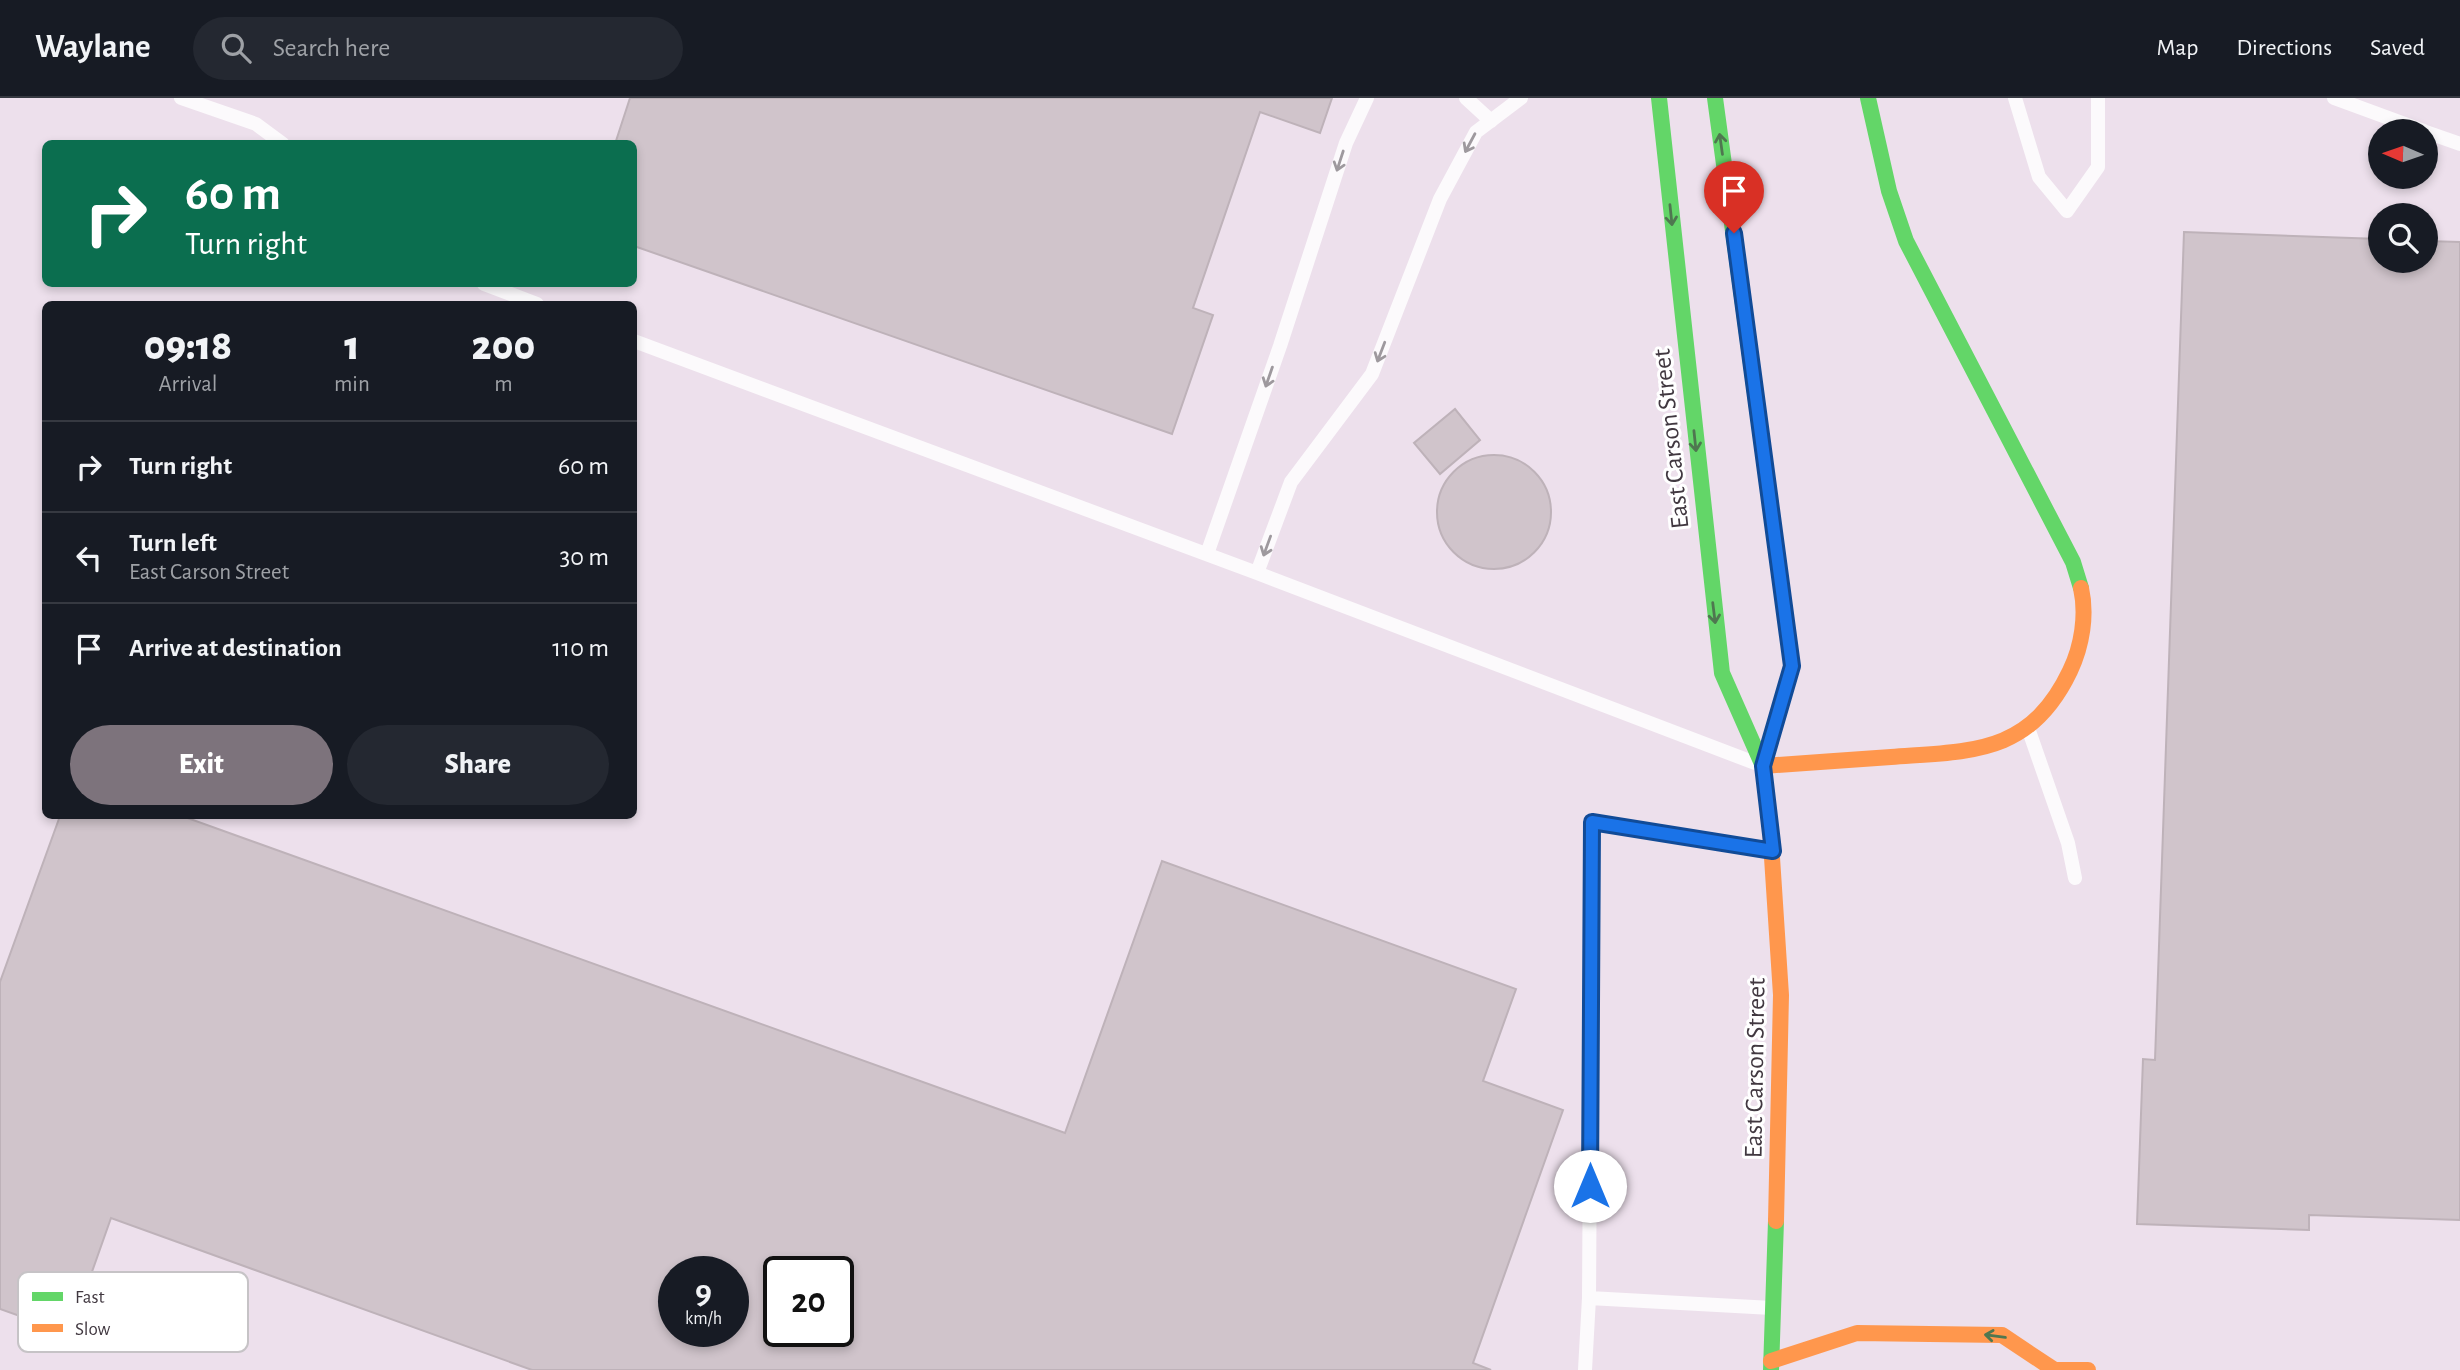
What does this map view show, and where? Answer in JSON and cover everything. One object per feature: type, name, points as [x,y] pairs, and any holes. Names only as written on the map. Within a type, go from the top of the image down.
[{"type":"main road","name":"East Carson Street","points":[[1658,98],[1722,673],[1763,766],[1773,851],[1781,1007],[1771,1366]]},
{"type":"main road","name":"East Carson Street","points":[[1715,98],[1792,666],[1763,766]]},
{"type":"main road","points":[[1763,766],[1974,751],[2002,742],[2028,726],[2049,706],[2077,654],[2083,624],[2082,593],[2073,562],[1906,241],[1889,191],[1868,98]]},
{"type":"main road","points":[[1771,1366],[1857,1333],[2002,1335],[2052,1370],[2088,1370]]},
{"type":"main road","points":[[1771,1366],[1798,1370]]},
{"type":"lane","points":[[181,98],[256,124],[278,140]]},
{"type":"lane","points":[[1207,554],[1346,143],[1367,98]]},
{"type":"lane","points":[[1466,98],[1491,121]]},
{"type":"lane","points":[[1257,573],[1291,482],[1372,374],[1440,199],[1476,132],[1521,98]]},
{"type":"lane","points":[[2015,98],[2039,177],[2067,211],[2098,167],[2098,98]]},
{"type":"lane","points":[[2334,98],[2390,119]]},
{"type":"lane","points":[[2438,136],[2460,144]]},
{"type":"lane","points":[[492,287],[529,301]]},
{"type":"lane","points":[[637,342],[1207,554],[1763,766]]},
{"type":"lane","points":[[2028,726],[2068,843],[2075,878]]},
{"type":"lane","points":[[1585,1370],[1589,1298],[1592,822],[1773,851]]},
{"type":"lane","points":[[1589,1298],[1773,1308]]},
{"type":"building","points":[[630,98],[1332,98],[1320,133],[1260,112],[1193,308],[1213,315],[1172,434],[637,247],[637,140],[616,140]]},
{"type":"building","points":[[2184,232],[2368,239],[2368,273],[2438,273],[2438,241],[2460,242],[2460,1220],[2309,1215],[2309,1230],[2137,1224],[2143,1059],[2155,1060]]},
{"type":"building","points":[[1455,409],[1480,440],[1440,474],[1414,443]]},
{"type":"building","points":[[1494,455],[1516,459],[1535,471],[1547,490],[1551,512],[1547,534],[1535,553],[1516,565],[1494,569],[1472,565],[1453,553],[1441,534],[1437,512],[1441,490],[1453,471],[1472,459]]},
{"type":"building","points":[[59,819],[190,819],[1065,1133],[1162,861],[1516,989],[1483,1081],[1563,1110],[1473,1363],[1491,1370],[532,1370],[111,1218],[92,1272],[18,1272],[18,1315],[0,1309],[0,982]]},
{"type":"traffic: fast","points":[[1659,98],[1722,673],[1763,766],[1770,827]]},
{"type":"traffic: fast","points":[[1715,98],[1792,666],[1763,766]]},
{"type":"traffic: fast","points":[[1868,98],[1889,191],[1906,241],[2073,562],[2081,588]]},
{"type":"traffic: fast","points":[[1771,1370],[1776,1221]]},
{"type":"traffic: slow","points":[[1763,766],[1947,753],[1996,743],[2017,734],[2036,719],[2054,699],[2070,671],[2082,630],[2084,609],[2081,588]]},
{"type":"traffic: slow","points":[[1770,827],[1781,995],[1776,1221]]},
{"type":"traffic: slow","points":[[1771,1361],[1857,1333],[2002,1335],[2053,1369]]},
{"type":"traffic: slow","points":[[2051,1370],[2088,1370]]},
{"type":"route","points":[[1590,1186],[1592,822],[1773,851],[1763,766],[1792,666],[1734,233]]}]
